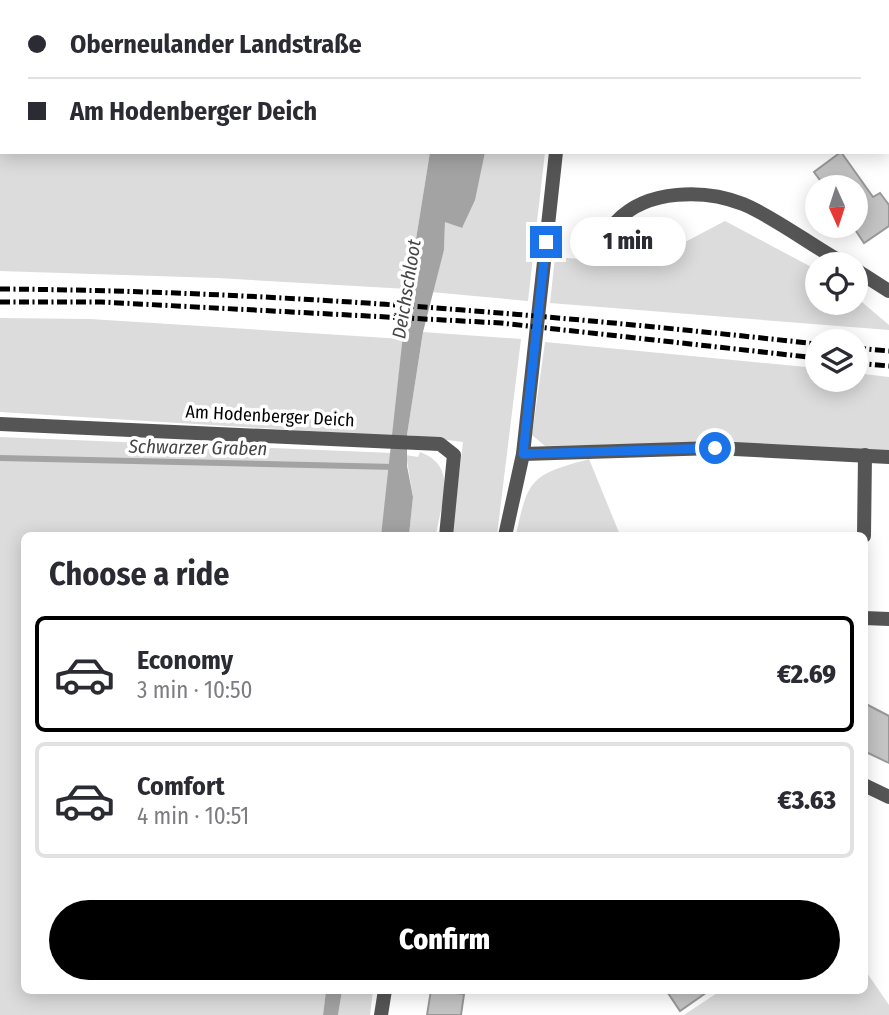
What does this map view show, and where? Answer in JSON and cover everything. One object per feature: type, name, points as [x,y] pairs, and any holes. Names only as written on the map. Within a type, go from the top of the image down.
[{"type":"street","points":[[506,532],[523,454],[556,154]]},
{"type":"street","points":[[604,245],[616,221],[642,204],[672,195],[700,195],[744,204],[825,252]]},
{"type":"street","points":[[868,278],[889,291]]},
{"type":"street","name":"Am Hodenberger Deich","points":[[0,424],[440,444],[454,454],[446,532]]},
{"type":"street","points":[[523,454],[715,448],[889,457]]},
{"type":"street","points":[[864,532],[865,455]]},
{"type":"street","points":[[868,618],[889,619]]},
{"type":"street","points":[[868,787],[889,797]]},
{"type":"street","points":[[382,1015],[385,994]]},
{"type":"shaded area","points":[[0,154],[430,154],[408,289],[217,278],[0,271]]},
{"type":"shaded area","points":[[430,154],[485,154],[475,200],[462,228],[445,222],[444,250],[423,332],[407,435],[407,466],[413,497],[409,532],[381,532],[408,289]]},
{"type":"shaded area","points":[[484,154],[545,154],[528,301],[431,292],[444,250],[445,221],[461,228]]},
{"type":"shaded area","points":[[725,221],[805,264],[805,315],[868,315],[868,307],[889,325],[889,330],[550,303],[555,257],[643,264]]},
{"type":"shaded area","points":[[0,318],[90,319],[403,339],[393,436],[0,412]]},
{"type":"shaded area","points":[[423,332],[521,339],[497,532],[452,532],[463,442],[407,435]]},
{"type":"shaded area","points":[[545,342],[805,367],[805,392],[868,392],[868,374],[889,377],[889,450],[634,444],[545,446],[532,435]]},
{"type":"shaded area","points":[[0,437],[393,453],[381,532],[21,532],[21,994],[326,994],[323,1015],[0,1015]]},
{"type":"shaded area","points":[[420,452],[432,458],[444,476],[437,532],[409,532],[413,497],[406,455],[418,457]]},
{"type":"shaded area","points":[[589,459],[619,532],[517,532],[529,490],[536,481],[555,469]]},
{"type":"shaded area","points":[[868,974],[889,1005],[889,1015],[684,1015],[716,994],[868,994]]},
{"type":"shaded area","points":[[326,994],[342,994],[338,1015],[323,1015]]},
{"type":"shaded area","points":[[342,994],[373,994],[370,1015],[338,1015]]},
{"type":"building","points":[[838,154],[842,154],[857,175],[816,175],[814,172]]},
{"type":"building","points":[[868,190],[873,197],[880,193],[889,205],[889,226],[864,243],[861,238],[868,238]]},
{"type":"building","points":[[868,705],[889,716],[889,763],[868,753]]},
{"type":"building","points":[[430,994],[464,994],[461,1015],[427,1015]]},
{"type":"building","points":[[669,994],[704,994],[680,1011]]},
{"type":"waterway","name":"Schwarzer Graben","points":[[0,458],[395,467]]},
{"type":"railway","points":[[0,289],[307,299],[511,314],[805,343]]},
{"type":"railway","points":[[0,302],[102,302],[501,323],[805,357]]},
{"type":"railway","points":[[868,349],[889,351]]},
{"type":"railway","points":[[868,364],[889,366]]},
{"type":"route","points":[[546,242],[523,454],[715,448]]},
{"type":"water label","name":"Deichschloot","points":[[406,289]]}]
